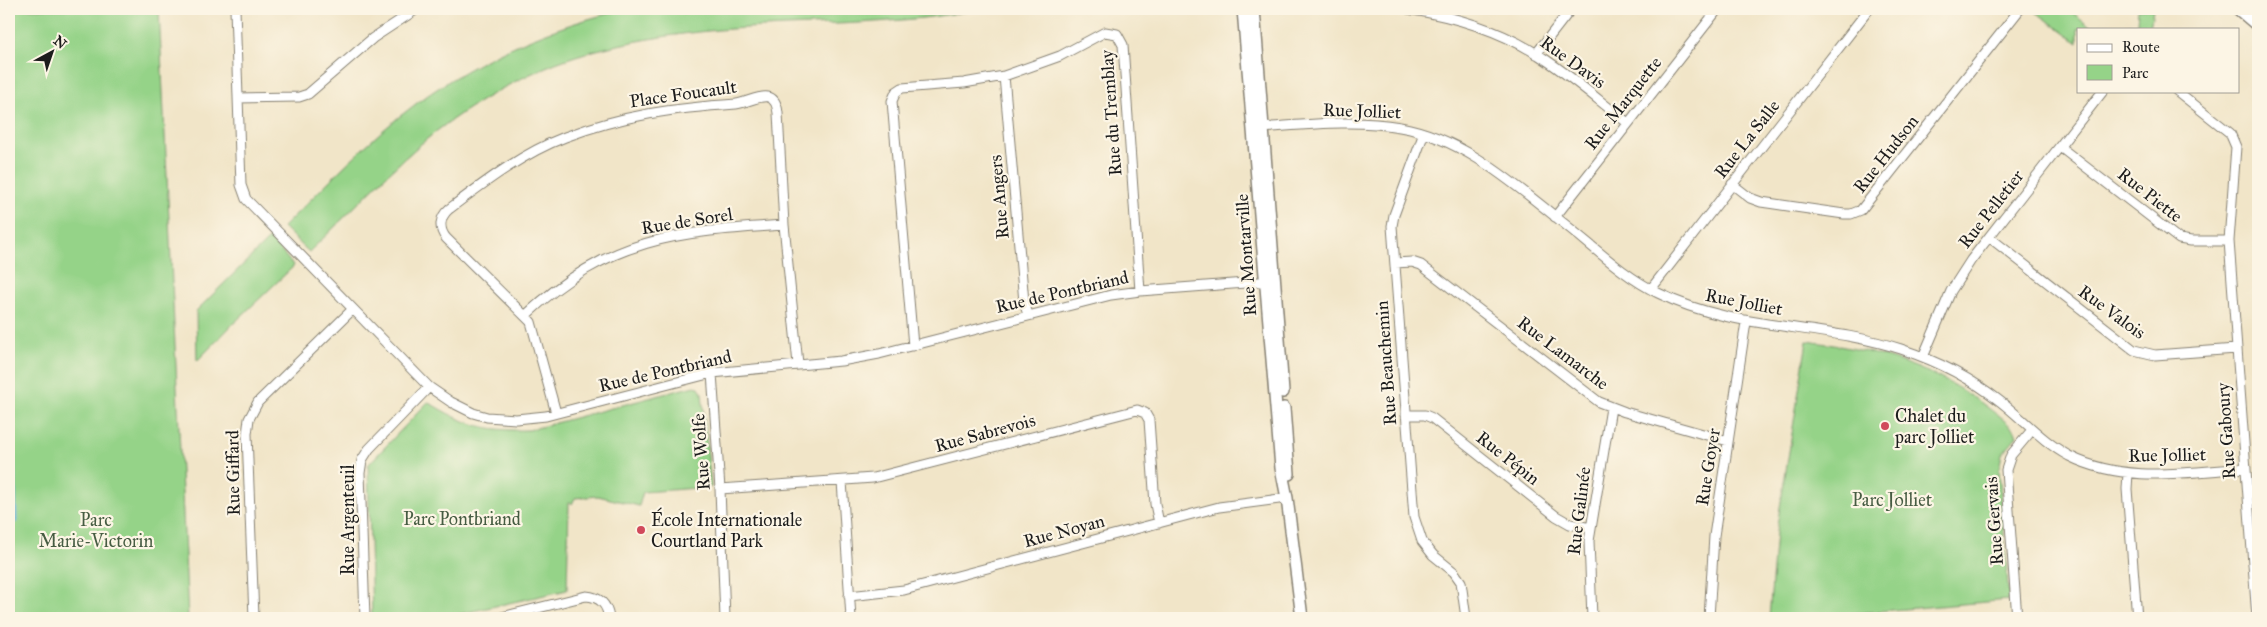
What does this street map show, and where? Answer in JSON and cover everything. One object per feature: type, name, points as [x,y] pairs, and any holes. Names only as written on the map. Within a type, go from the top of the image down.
[{"type":"street","name":"Rue de Pontbriand","points":[[235,9],[242,185],[246,199],[429,387],[472,413],[487,417],[516,419],[556,413],[712,373],[859,358],[913,346],[1087,300],[1140,290],[1270,281]]},
{"type":"street","points":[[239,98],[308,94],[373,38],[417,9]]},
{"type":"street","name":"Rue Montarville","points":[[1243,9],[1258,128]]},
{"type":"street","name":"Rue Montarville","points":[[1254,9],[1258,128],[1288,468],[1287,498],[1302,618]]},
{"type":"street","name":"Rue Davis","points":[[1408,9],[1444,16],[1481,28],[1536,54],[1628,123]]},
{"type":"street","points":[[1536,54],[1571,9]]},
{"type":"street","name":"Rue Marquette","points":[[1555,217],[1718,9]]},
{"type":"street","name":"Rue La Salle","points":[[1651,289],[1869,9]]},
{"type":"street","name":"Rue Hudson","points":[[1732,184],[1750,198],[1761,202],[1844,214],[1851,214],[1861,210],[2020,9]]},
{"type":"street","points":[[2238,9],[2258,26]]},
{"type":"street","name":"Rue du Tremblay","points":[[913,346],[892,97],[902,88],[964,83],[1004,76],[1060,56],[1102,33],[1111,32],[1121,39],[1123,45],[1140,290]]},
{"type":"street","name":"Rue Angers","points":[[1004,76],[1024,302],[1028,315]]},
{"type":"street","name":"Rue Pelletier","points":[[1923,357],[1951,291],[1989,237],[2102,92]]},
{"type":"street","points":[[2178,92],[2230,133],[2236,147],[2229,240]]},
{"type":"street","name":"Place Foucault","points":[[556,413],[534,330],[526,315],[446,238],[441,230],[441,220],[449,209],[518,160],[564,137],[625,118],[671,109],[745,103],[758,96],[767,97],[778,108],[784,225],[798,364]]},
{"type":"street","name":"Rue Jolliet","points":[[1258,128],[1368,124],[1399,127],[1424,134],[1448,143],[1484,164],[1651,289],[1695,309],[1746,322],[1850,336],[1884,344],[1923,357],[1975,383],[2002,403],[2047,442],[2076,459],[2128,473],[2162,474],[2246,468]]},
{"type":"street","name":"Rue Beauchemin","points":[[1424,134],[1392,222],[1415,525],[1428,549],[1459,578],[1463,589],[1466,618]]},
{"type":"street","name":"Rue Piette","points":[[2060,146],[2179,239],[2191,241],[2229,240]]},
{"type":"street","name":"Rue de Sorel","points":[[526,315],[552,292],[580,272],[626,249],[674,235],[784,225]]},
{"type":"street","name":"Rue Valois","points":[[1989,237],[2134,350],[2155,355],[2236,349]]},
{"type":"street","name":"Rue Gaboury","points":[[2229,240],[2257,618]]},
{"type":"street","name":"Rue Lamarche","points":[[1394,263],[1412,262],[1421,265],[1600,402],[1611,408],[1728,441]]},
{"type":"street","name":"Rue Giffard","points":[[254,618],[249,419],[258,402],[352,310]]},
{"type":"street","name":"Rue Goyer","points":[[1709,618],[1712,551],[1746,322]]},
{"type":"street","name":"Rue Wolfe","points":[[712,373],[720,489],[725,618]]},
{"type":"street","name":"Rue Argenteuil","points":[[365,618],[360,473],[362,460],[369,449],[429,387]]},
{"type":"street","name":"Rue Galinée","points":[[1592,618],[1588,554],[1590,528],[1611,408]]},
{"type":"street","name":"Rue Sabrevois","points":[[720,489],[873,478],[1137,410],[1145,414],[1149,420],[1155,504],[1159,523]]},
{"type":"street","name":"Rue Pépin","points":[[1406,415],[1432,418],[1560,519],[1590,528]]},
{"type":"street","name":"Rue Gervais","points":[[2017,618],[2006,470],[2010,456],[2032,430]]},
{"type":"street","points":[[2128,473],[2127,489],[2137,618]]},
{"type":"street","points":[[842,481],[850,618]]},
{"type":"street","name":"Rue Noyan","points":[[849,596],[904,590],[1219,507],[1287,498]]},
{"type":"street","points":[[498,618],[586,596],[593,596],[604,604],[610,618]]},
{"type":"green space","name":"Parc Marie-Victorin","points":[[9,9],[159,9],[188,618],[9,618]]},
{"type":"green space","points":[[627,9],[980,9],[887,21],[731,29],[637,41],[588,52],[546,67],[504,87],[438,130],[388,174],[309,252],[283,227],[381,132],[441,86],[491,57],[544,34],[571,24]]},
{"type":"green space","points":[[2032,9],[2068,9],[2093,28],[2077,28],[2077,42]]},
{"type":"green space","points":[[2138,9],[2153,9],[2150,28],[2103,28],[2137,24]]},
{"type":"green space","points":[[270,238],[294,266],[197,361],[196,311]]},
{"type":"green space","name":"Parc Jolliet","points":[[1807,341],[1866,352],[1918,368],[1968,394],[2015,430],[2017,436],[2002,454],[1999,469],[2009,600],[1799,618],[1769,618],[1776,532]]},
{"type":"green space","name":"Parc Pontbriand","points":[[694,386],[699,387],[702,393],[711,487],[643,492],[639,506],[598,496],[575,498],[572,504],[569,501],[567,590],[442,618],[372,618],[368,465],[428,402],[453,416],[476,425],[487,428],[529,430]]},
{"type":"waterway","points":[[9,313],[16,521],[9,525]]},
{"type":"place","name":"Chalet du parc Jolliet","points":[[1885,426]]},
{"type":"place","name":"École Internationale Courtland Park","points":[[641,530]]}]
